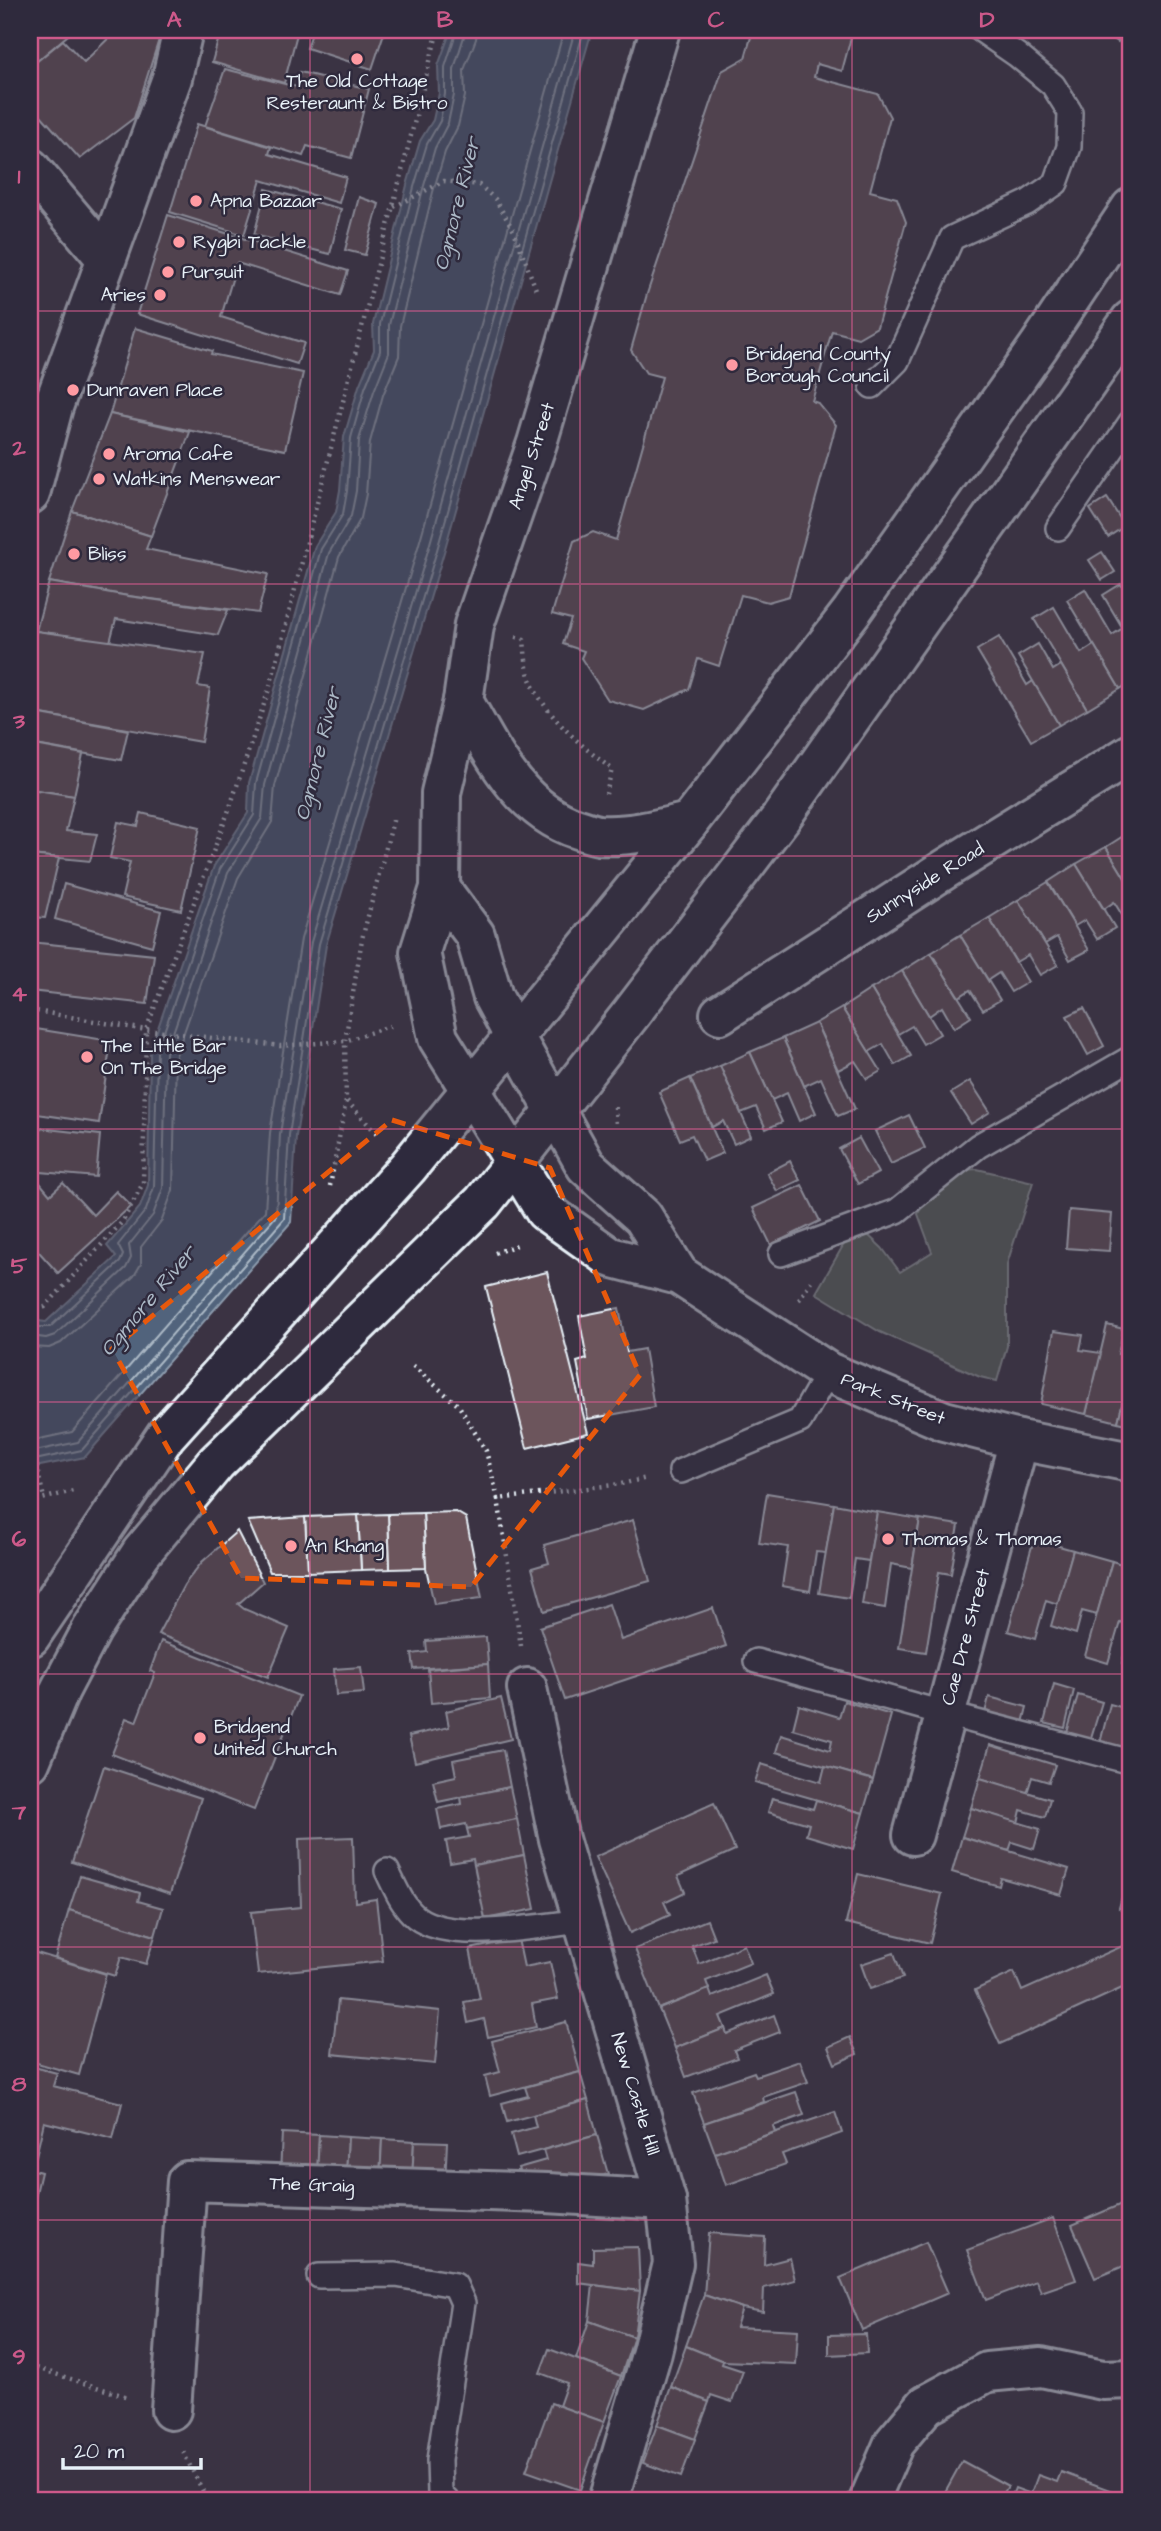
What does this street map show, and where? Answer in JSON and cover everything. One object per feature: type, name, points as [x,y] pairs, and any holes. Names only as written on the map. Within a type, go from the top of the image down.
[{"type":"main road","points":[[30,494],[41,407],[106,258],[172,78],[183,30]]},
{"type":"main road","name":"Angel Street","points":[[471,1091],[438,1038],[420,952],[440,888],[442,793],[463,701],[474,625],[537,443],[660,30]]},
{"type":"main road","points":[[30,168],[106,258]]},
{"type":"main road","points":[[30,1637],[166,1435],[408,1167],[689,822],[852,611],[1039,346],[1131,208]]},
{"type":"main road","points":[[30,1762],[60,1690],[92,1629],[141,1553],[216,1463],[483,1202],[780,819],[1131,320]]},
{"type":"main road","points":[[463,701],[503,771],[529,800],[560,823],[597,835],[641,833],[689,822]]},
{"type":"main road","name":"Sunnyside Road","points":[[720,1014],[1131,754]]},
{"type":"main road","points":[[440,888],[475,935],[493,997],[515,1038]]},
{"type":"main road","name":"Park Street","points":[[515,1038],[586,1166],[643,1217],[679,1275]]},
{"type":"main road","name":"Park Street","points":[[471,1091],[545,1211],[610,1257],[679,1275],[828,1372],[944,1421],[1018,1440],[1131,1462]]},
{"type":"main road","name":"Cae Dre Street","points":[[913,1835],[1018,1440]]},
{"type":"main road","name":"New Castle Hill","points":[[527,1688],[559,1839],[666,2200],[673,2263],[652,2353],[608,2501]]},
{"type":"main road","name":"The Graig","points":[[171,2410],[187,2181],[547,2193],[666,2200]]},
{"type":"main road","points":[[869,2501],[894,2443],[926,2404],[987,2372],[1041,2367],[1103,2380],[1131,2379]]},
{"type":"lane","points":[[872,386],[897,361],[952,238],[1027,203],[1056,183],[1069,147],[1070,112],[1052,85],[1017,55],[981,30]]},
{"type":"lane","points":[[1058,528],[1131,422]]},
{"type":"lane","points":[[781,1254],[897,1211],[978,1146],[1131,1058]]},
{"type":"lane","points":[[681,1471],[800,1421],[828,1372]]},
{"type":"lane","points":[[756,1661],[1131,1762]]},
{"type":"lane","points":[[387,1871],[400,1899],[417,1918],[442,1928],[470,1932],[583,1921]]},
{"type":"lane","points":[[319,2276],[396,2275],[455,2285],[463,2303],[439,2460],[440,2494],[447,2501]]},
{"type":"path","points":[[30,1310],[45,1307],[122,1221],[143,1183],[146,1030],[230,807],[271,682],[438,30]]},
{"type":"path","points":[[393,208],[444,181],[479,185],[495,199],[514,230],[537,292]]},
{"type":"path","points":[[534,305],[541,279]]},
{"type":"path","points":[[474,625],[524,639],[529,676],[544,703],[583,748],[612,769],[597,835]]},
{"type":"path","points":[[329,1195],[346,1101],[345,1041],[362,939],[397,808]]},
{"type":"path","points":[[30,1010],[146,1030],[279,1046],[345,1041]]},
{"type":"path","points":[[412,1366],[459,1406],[486,1451],[498,1499],[527,1688]]},
{"type":"path","points":[[30,1438],[44,1498]]},
{"type":"path","points":[[498,1499],[621,1484],[681,1471]]},
{"type":"path","points":[[30,1502],[71,1493],[78,1484]]},
{"type":"path","points":[[30,2366],[99,2389]]},
{"type":"path","points":[[171,2410],[183,2453],[208,2501]]},
{"type":"highlighted area","points":[[392,1120],[550,1168],[640,1375],[471,1587],[241,1578],[112,1349]]},
{"type":"green space","points":[[977,1169],[1033,1182],[1007,1264],[1007,1346],[997,1381],[980,1377],[880,1332],[816,1293],[844,1244],[854,1234],[867,1234],[882,1248],[900,1272],[932,1252],[918,1214],[928,1192],[953,1171]]},
{"type":"water","name":"Ogmore River","points":[[451,30],[592,30],[444,552],[326,945],[296,1136],[291,1222],[85,1457],[30,1468],[30,1320],[46,1322],[116,1257],[107,1246],[140,1207],[148,1185],[150,1051],[214,866],[248,813],[249,783],[315,546],[336,512],[344,437],[359,386],[374,350],[373,324],[407,185],[420,141],[433,120],[439,93],[438,66]]},
{"type":"building","points":[[30,30],[74,30],[30,67]]},
{"type":"building","points":[[117,30],[162,30],[134,118],[80,159],[30,103],[30,67],[63,40],[84,62]]},
{"type":"building","points":[[221,30],[298,30],[284,83],[212,62]]},
{"type":"building","name":"The Old Cottage Resteraunt & Bistro","points":[[313,30],[385,30],[372,69],[307,48]]},
{"type":"building","name":"Bridgend County Borough Council","points":[[753,30],[853,30],[842,71],[817,64],[814,77],[878,94],[890,117],[870,191],[897,198],[906,222],[877,327],[858,338],[832,331],[812,401],[818,403],[836,425],[789,596],[768,602],[741,595],[719,666],[698,659],[689,689],[644,710],[608,700],[581,658],[584,651],[563,644],[571,619],[552,614],[574,541],[593,532],[616,540],[662,377],[646,373],[631,350],[647,294],[722,71],[745,58]]},
{"type":"building","points":[[1101,30],[1126,30],[1118,42]]},
{"type":"building","points":[[225,69],[297,87],[300,72],[369,89],[351,158],[307,146],[303,156],[205,126]]},
{"type":"building","points":[[197,124],[271,147],[269,154],[346,177],[339,203],[261,180],[244,235],[170,212]]},
{"type":"building","points":[[266,189],[341,209],[330,254],[254,235]]},
{"type":"building","points":[[359,197],[379,204],[365,255],[345,250]]},
{"type":"building","points":[[168,215],[348,271],[340,295],[237,263],[221,317],[304,343],[297,364],[137,314]]},
{"type":"building","points":[[30,243],[38,283],[30,290]]},
{"type":"building","points":[[38,283],[35,347],[30,367],[30,290]]},
{"type":"building","points":[[135,328],[212,351],[211,354],[303,373],[285,450],[110,414]]},
{"type":"building","points":[[110,414],[190,432],[151,536],[72,511]]},
{"type":"building","points":[[1107,498],[1125,526],[1108,537],[1090,509]]},
{"type":"building","points":[[72,511],[151,536],[146,549],[268,574],[258,613],[128,596],[49,582]]},
{"type":"building","points":[[1102,552],[1115,572],[1102,580],[1089,560]]},
{"type":"building","points":[[49,582],[228,610],[218,635],[116,619],[110,642],[36,631]]},
{"type":"building","points":[[1121,584],[1131,602],[1131,642],[1103,595]]},
{"type":"building","points":[[1085,589],[1112,635],[1123,628],[1131,642],[1131,683],[1120,689],[1067,600]]},
{"type":"building","points":[[1054,607],[1081,653],[1094,645],[1120,689],[1087,709],[1034,619]]},
{"type":"building","points":[[36,631],[205,654],[198,686],[210,688],[201,742],[30,712],[30,654]]},
{"type":"building","points":[[999,637],[1027,685],[1033,681],[1059,725],[1031,741],[977,650]]},
{"type":"building","points":[[1038,644],[1053,670],[1061,665],[1087,709],[1059,725],[1018,656]]},
{"type":"building","points":[[30,712],[128,730],[121,760],[30,744]]},
{"type":"building","points":[[30,744],[83,754],[74,796],[30,789]]},
{"type":"building","points":[[30,789],[74,796],[66,831],[97,834],[90,861],[30,855]]},
{"type":"building","points":[[141,813],[200,827],[181,910],[122,897],[130,862],[110,858],[118,822],[138,826]]},
{"type":"building","points":[[1131,831],[1131,888],[1106,847]]},
{"type":"building","points":[[1106,847],[1131,888],[1131,920],[1127,923],[1114,902],[1104,909],[1076,864]]},
{"type":"building","points":[[30,855],[59,858],[45,918],[30,917]]},
{"type":"building","points":[[1076,864],[1115,928],[1097,939],[1085,920],[1075,926],[1048,882]]},
{"type":"building","points":[[1048,882],[1089,950],[1070,960],[1057,937],[1045,944],[1018,900]]},
{"type":"building","points":[[64,884],[161,911],[152,946],[55,919]]},
{"type":"building","points":[[1018,900],[1058,965],[1040,975],[1028,955],[1016,962],[989,918]]},
{"type":"building","points":[[989,918],[1028,982],[1011,992],[999,973],[988,980],[960,935]]},
{"type":"building","points":[[960,935],[1000,1000],[983,1010],[970,990],[959,997],[931,953]]},
{"type":"building","points":[[30,942],[154,955],[147,1004],[30,991]]},
{"type":"building","points":[[931,953],[971,1017],[954,1028],[942,1007],[929,1016],[902,971]]},
{"type":"building","points":[[902,971],[940,1034],[923,1044],[912,1026],[898,1034],[871,989]]},
{"type":"building","points":[[871,989],[911,1056],[895,1065],[883,1044],[869,1052],[842,1008]]},
{"type":"building","points":[[842,1008],[881,1071],[867,1079],[855,1061],[838,1070],[816,1023]]},
{"type":"building","points":[[1084,1008],[1104,1046],[1088,1055],[1067,1016]]},
{"type":"building","points":[[816,1023],[855,1109],[838,1116],[821,1078],[804,1086],[783,1038]]},
{"type":"building","points":[[30,1028],[111,1041],[99,1123],[30,1113]]},
{"type":"building","points":[[783,1038],[816,1113],[799,1121],[787,1093],[772,1100],[750,1052]]},
{"type":"building","points":[[750,1052],[782,1122],[766,1129],[756,1107],[741,1113],[720,1066]]},
{"type":"building","points":[[720,1066],[751,1136],[734,1144],[723,1121],[712,1127],[690,1078]]},
{"type":"building","points":[[690,1078],[723,1153],[704,1161],[692,1135],[680,1140],[659,1092]]},
{"type":"building","points":[[970,1081],[990,1112],[971,1124],[951,1093]]},
{"type":"building","points":[[909,1115],[925,1148],[891,1164],[875,1131]]},
{"type":"building","points":[[30,1127],[100,1135],[96,1177],[30,1171]]},
{"type":"building","points":[[859,1138],[878,1173],[858,1184],[839,1149]]},
{"type":"building","points":[[790,1161],[800,1180],[777,1191],[767,1173]]},
{"type":"building","points":[[30,1171],[50,1195],[63,1183],[93,1215],[116,1191],[131,1206],[58,1273],[30,1242]]},
{"type":"building","points":[[802,1185],[820,1221],[771,1245],[753,1208]]},
{"type":"building","points":[[1069,1210],[1112,1214],[1109,1251],[1066,1248]]},
{"type":"building","points":[[547,1272],[588,1433],[527,1448],[486,1287]]},
{"type":"building","points":[[619,1308],[627,1352],[644,1349],[654,1407],[588,1419],[577,1362],[587,1359],[579,1316]]},
{"type":"building","points":[[1107,1325],[1124,1329],[1118,1354],[1131,1357],[1118,1422],[1086,1414]]},
{"type":"building","points":[[1054,1331],[1083,1335],[1080,1350],[1101,1353],[1086,1414],[1041,1404]]},
{"type":"building","points":[[1131,1367],[1131,1425],[1118,1422]]},
{"type":"building","points":[[767,1493],[834,1504],[826,1553],[816,1552],[810,1591],[782,1586],[788,1547],[759,1543]]},
{"type":"building","points":[[834,1504],[877,1512],[869,1561],[855,1559],[849,1598],[819,1593]]},
{"type":"building","points":[[456,1512],[466,1518],[482,1598],[434,1604],[426,1568],[423,1513]]},
{"type":"building","points":[[877,1512],[920,1519],[912,1568],[891,1564],[885,1608],[862,1604]]},
{"type":"building","points":[[423,1513],[426,1568],[390,1569],[388,1514]]},
{"type":"building","points":[[388,1514],[390,1569],[361,1570],[358,1515]]},
{"type":"building","points":[[358,1515],[361,1570],[308,1572],[305,1517]]},
{"type":"building","points":[[305,1517],[308,1572],[270,1572],[248,1521]]},
{"type":"building","points":[[920,1519],[959,1525],[951,1574],[939,1572],[926,1652],[899,1648]]},
{"type":"building","points":[[633,1520],[650,1581],[544,1611],[532,1568],[549,1563],[544,1545]]},
{"type":"building","points":[[237,1531],[263,1582],[238,1604],[289,1628],[268,1677],[158,1634],[184,1585],[202,1562]]},
{"type":"building","points":[[1034,1539],[1073,1550],[1058,1604],[1046,1600],[1035,1639],[1008,1631]]},
{"type":"building","points":[[1073,1550],[1112,1561],[1097,1615],[1082,1611],[1076,1634],[1051,1626]]},
{"type":"building","points":[[1112,1561],[1131,1567],[1131,1625],[1120,1622],[1108,1663],[1085,1656]]},
{"type":"building","points":[[609,1604],[621,1640],[713,1608],[726,1646],[565,1700],[540,1627]]},
{"type":"building","points":[[1131,1629],[1131,1666],[1122,1663]]},
{"type":"building","points":[[486,1637],[488,1664],[414,1669],[412,1654],[427,1652],[426,1641]]},
{"type":"building","name":"Bridgend United Church","points":[[161,1641],[299,1696],[254,1810],[112,1754],[126,1718],[136,1722],[155,1673],[150,1671]]},
{"type":"building","points":[[488,1664],[490,1698],[431,1703],[428,1669]]},
{"type":"building","points":[[361,1667],[364,1693],[336,1695],[334,1669]]},
{"type":"building","points":[[1054,1684],[1074,1690],[1065,1728],[1044,1723]]},
{"type":"building","points":[[1078,1695],[1102,1702],[1089,1744],[1066,1736]]},
{"type":"building","points":[[989,1697],[1027,1707],[1021,1731],[983,1721]]},
{"type":"building","points":[[501,1698],[511,1739],[415,1762],[409,1736],[449,1727],[446,1711]]},
{"type":"building","points":[[844,1701],[891,1715],[873,1780],[776,1752],[781,1735],[830,1750],[832,1740],[793,1729],[799,1705],[839,1717]]},
{"type":"building","points":[[1110,1704],[1131,1710],[1131,1751],[1100,1743]]},
{"type":"building","points":[[990,1745],[1055,1765],[1049,1782],[1032,1777],[1027,1793],[980,1778]]},
{"type":"building","points":[[503,1750],[510,1787],[438,1802],[433,1781],[456,1776],[453,1760]]},
{"type":"building","points":[[761,1764],[821,1782],[825,1766],[873,1780],[863,1813],[755,1782]]},
{"type":"building","points":[[104,1766],[201,1798],[170,1894],[72,1862]]},
{"type":"building","points":[[980,1778],[1050,1799],[1045,1817],[1021,1810],[1018,1823],[971,1808]]},
{"type":"building","points":[[510,1787],[517,1819],[467,1829],[466,1824],[441,1829],[437,1809],[462,1804],[461,1797]]},
{"type":"building","points":[[772,1798],[813,1809],[816,1800],[863,1813],[853,1849],[806,1835],[809,1824],[768,1812]]},
{"type":"building","points":[[714,1803],[735,1850],[678,1876],[685,1892],[664,1902],[670,1915],[630,1933],[595,1857]]},
{"type":"building","points":[[971,1808],[1040,1829],[1034,1849],[1012,1842],[1009,1851],[962,1837]]},
{"type":"building","points":[[517,1819],[524,1855],[474,1865],[473,1859],[450,1863],[446,1841],[469,1837],[467,1829]]},
{"type":"building","points":[[353,1837],[355,1902],[376,1899],[383,1961],[258,1974],[251,1912],[301,1907],[299,1839]]},
{"type":"building","points":[[962,1837],[1069,1869],[1061,1895],[1001,1878],[999,1886],[952,1872]]},
{"type":"building","points":[[524,1855],[535,1909],[485,1919],[474,1865]]},
{"type":"building","points":[[858,1874],[942,1894],[930,1943],[846,1923]]},
{"type":"building","points":[[80,1876],[140,1893],[138,1901],[163,1908],[155,1936],[69,1910]]},
{"type":"building","points":[[1123,1893],[1131,1896],[1131,1912],[1119,1908]]},
{"type":"building","points":[[69,1910],[155,1936],[146,1964],[121,1957],[115,1976],[55,1958]]},
{"type":"building","points":[[707,1920],[714,1938],[692,1946],[699,1964],[744,1945],[751,1963],[706,1981],[709,1989],[659,2009],[635,1949]]},
{"type":"building","points":[[518,1939],[524,1967],[550,1962],[558,1999],[532,2004],[536,2027],[488,2037],[484,2019],[468,2023],[464,2002],[480,1999],[470,1949]]},
{"type":"building","points":[[1129,1943],[1131,1984],[1000,2044],[975,1990],[1014,1972],[1022,1991]]},
{"type":"building","points":[[30,1951],[106,1974],[79,2075],[30,2061]]},
{"type":"building","points":[[894,1953],[903,1978],[870,1989],[861,1964]]},
{"type":"building","points":[[766,1975],[774,1994],[720,2016],[725,2028],[675,2048],[659,2009],[709,1989],[712,1997]]},
{"type":"building","points":[[338,2000],[440,2011],[435,2064],[332,2054]]},
{"type":"building","points":[[774,2015],[780,2032],[734,2050],[737,2058],[686,2077],[675,2048],[725,2028],[727,2034]]},
{"type":"building","points":[[566,2022],[580,2072],[490,2096],[485,2076],[500,2072],[492,2041]]},
{"type":"building","points":[[850,2037],[857,2054],[835,2064],[828,2047]]},
{"type":"building","points":[[800,2061],[808,2082],[763,2097],[764,2102],[704,2123],[693,2093],[754,2072],[756,2076]]},
{"type":"building","points":[[30,2066],[57,2073],[53,2086],[122,2103],[113,2139],[44,2122],[36,2156],[30,2154]]},
{"type":"building","points":[[580,2072],[588,2100],[507,2122],[502,2103],[528,2096],[525,2087]]},
{"type":"building","points":[[796,2092],[804,2115],[773,2126],[775,2132],[715,2153],[704,2123]]},
{"type":"building","points":[[588,2100],[597,2135],[517,2157],[511,2134],[536,2127],[533,2115]]},
{"type":"building","points":[[835,2112],[842,2133],[782,2154],[786,2164],[726,2185],[715,2153]]},
{"type":"building","points":[[282,2133],[319,2135],[317,2176],[280,2174]]},
{"type":"building","points":[[319,2135],[348,2137],[346,2178],[317,2176]]},
{"type":"building","points":[[597,2135],[608,2174],[553,2189],[523,2185],[518,2168],[546,2160],[543,2150]]},
{"type":"building","points":[[348,2137],[382,2139],[380,2180],[346,2178]]},
{"type":"building","points":[[382,2139],[414,2141],[412,2182],[380,2180]]},
{"type":"building","points":[[414,2141],[447,2142],[445,2184],[412,2182]]},
{"type":"building","points":[[30,2169],[41,2172],[30,2219]]},
{"type":"building","points":[[1131,2200],[1131,2263],[1095,2278],[1072,2225]]},
{"type":"building","points":[[1053,2218],[1076,2280],[1041,2292],[1036,2281],[986,2300],[967,2250]]},
{"type":"building","points":[[709,2233],[765,2237],[764,2265],[790,2258],[795,2280],[764,2288],[763,2312],[704,2295]]},
{"type":"building","points":[[926,2242],[948,2293],[862,2330],[840,2278]]},
{"type":"building","points":[[638,2247],[640,2291],[578,2283],[578,2262],[593,2264],[593,2248]]},
{"type":"building","points":[[593,2285],[640,2291],[634,2337],[589,2321]]},
{"type":"building","points":[[704,2295],[742,2308],[736,2327],[798,2330],[796,2364],[723,2361],[686,2346]]},
{"type":"building","points":[[589,2321],[634,2337],[621,2376],[576,2359]]},
{"type":"building","points":[[866,2334],[867,2353],[829,2355],[829,2335]]},
{"type":"building","points":[[686,2346],[743,2371],[732,2402],[711,2395],[709,2402],[671,2387]]},
{"type":"building","points":[[549,2349],[621,2376],[604,2422],[559,2406],[567,2383],[540,2373]]},
{"type":"building","points":[[671,2387],[709,2402],[695,2439],[657,2425]]},
{"type":"building","points":[[551,2403],[604,2422],[580,2490],[526,2471]]},
{"type":"building","points":[[657,2425],[695,2439],[681,2477],[643,2463]]},
{"type":"building","points":[[962,2461],[1008,2486],[999,2501],[940,2501]]},
{"type":"building","points":[[1061,2472],[1118,2493],[1115,2501],[1010,2501],[1015,2488],[1031,2494],[1038,2475],[1057,2482]]},
{"type":"place","name":"The Old Cottage Resteraunt & Bistro","points":[[357,59]]},
{"type":"place","name":"Apna Bazaar","points":[[196,201]]},
{"type":"place","name":"Rygbi Tackle","points":[[179,242]]},
{"type":"place","name":"Pursuit","points":[[168,272]]},
{"type":"place","name":"Aries","points":[[160,295]]},
{"type":"place","name":"Bridgend County Borough Council","points":[[732,365]]},
{"type":"place","name":"Dunraven Place","points":[[73,390]]},
{"type":"place","name":"Aroma Cafe","points":[[109,454]]},
{"type":"place","name":"Watkins Menswear","points":[[99,479]]},
{"type":"place","name":"Bliss","points":[[74,554]]},
{"type":"place","name":"The Little Bar On The Bridge","points":[[87,1057]]},
{"type":"place","name":"Thomas & Thomas","points":[[888,1539]]},
{"type":"place","name":"An Khang","points":[[291,1546]]},
{"type":"place","name":"Bridgend United Church","points":[[200,1738]]}]
